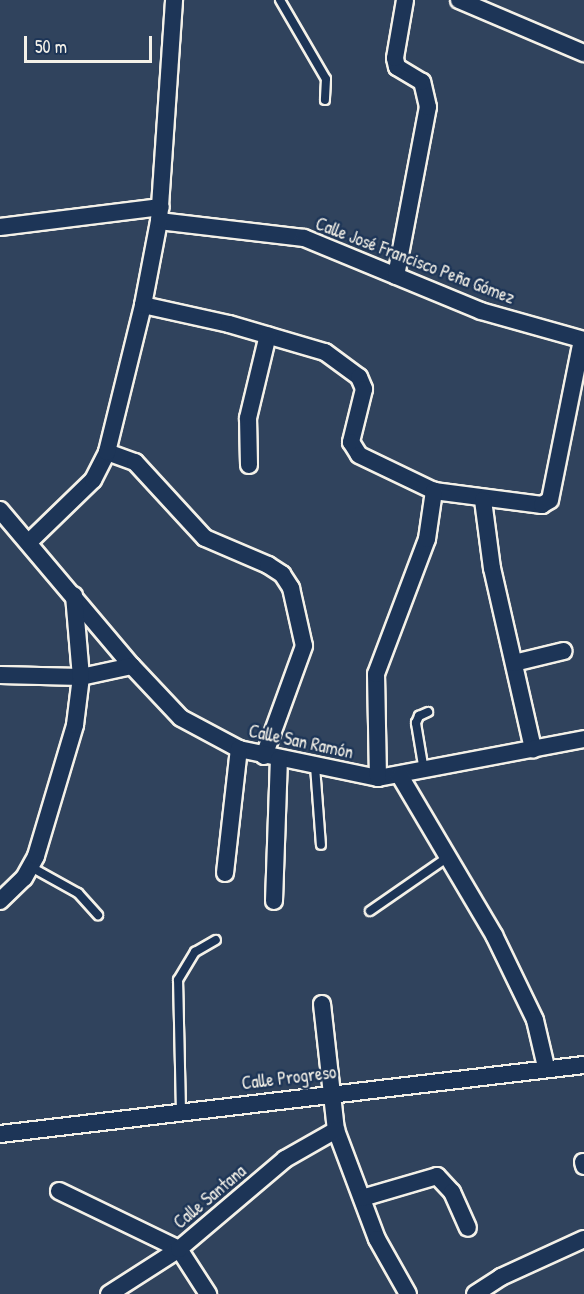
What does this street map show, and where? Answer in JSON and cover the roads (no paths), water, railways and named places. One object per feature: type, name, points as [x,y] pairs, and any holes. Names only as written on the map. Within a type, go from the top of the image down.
[{"type":"street","points":[[29,542],[93,480],[107,452],[143,305],[160,214],[174,0]]},
{"type":"street","points":[[396,276],[428,107],[422,82],[397,67],[395,58],[405,0]]},
{"type":"street","points":[[459,0],[584,53]]},
{"type":"street","name":"Calle José Francisco Peña Gómez","points":[[0,227],[160,214],[304,238],[481,311],[583,340]]},
{"type":"street","points":[[143,305],[268,335],[325,352],[359,377],[364,389],[351,442],[359,455],[434,491],[483,500],[542,505],[550,500],[583,340]]},
{"type":"street","points":[[249,465],[248,418],[268,335]]},
{"type":"street","points":[[107,452],[135,462],[205,538],[267,565],[282,574],[291,588],[304,646],[272,757],[274,901]]},
{"type":"street","points":[[378,778],[376,674],[428,539],[434,491]]},
{"type":"street","points":[[483,500],[492,568],[533,749]]},
{"type":"street","name":"Calle San Ramón","points":[[0,510],[132,666],[181,718],[238,749],[378,778],[400,776],[584,739]]},
{"type":"street","points":[[0,901],[31,867],[75,725],[81,677],[74,595]]},
{"type":"street","points":[[514,663],[564,651]]},
{"type":"street","points":[[0,675],[81,677],[132,666]]},
{"type":"street","points":[[225,873],[238,749]]},
{"type":"street","points":[[400,776],[494,935],[535,1020],[546,1067]]},
{"type":"street","points":[[322,1004],[336,1130],[377,1239],[408,1294]]},
{"type":"street","name":"Calle Progreso","points":[[0,1134],[332,1092],[546,1067],[584,1065]]},
{"type":"street","name":"Calle Santana","points":[[109,1294],[179,1249],[285,1159],[336,1130]]},
{"type":"street","points":[[362,1198],[437,1176],[452,1192],[468,1228]]},
{"type":"street","points":[[59,1191],[179,1249],[208,1294]]},
{"type":"street","points":[[475,1294],[501,1277],[584,1239]]},
{"type":"lane","points":[[280,0],[326,79],[325,100]]},
{"type":"lane","points":[[424,771],[416,723],[418,716],[428,712]]},
{"type":"lane","points":[[315,766],[321,845]]},
{"type":"lane","points":[[370,911],[448,857]]},
{"type":"lane","points":[[31,867],[78,893],[98,915]]},
{"type":"lane","points":[[181,1111],[178,980],[195,952],[216,940]]}]
